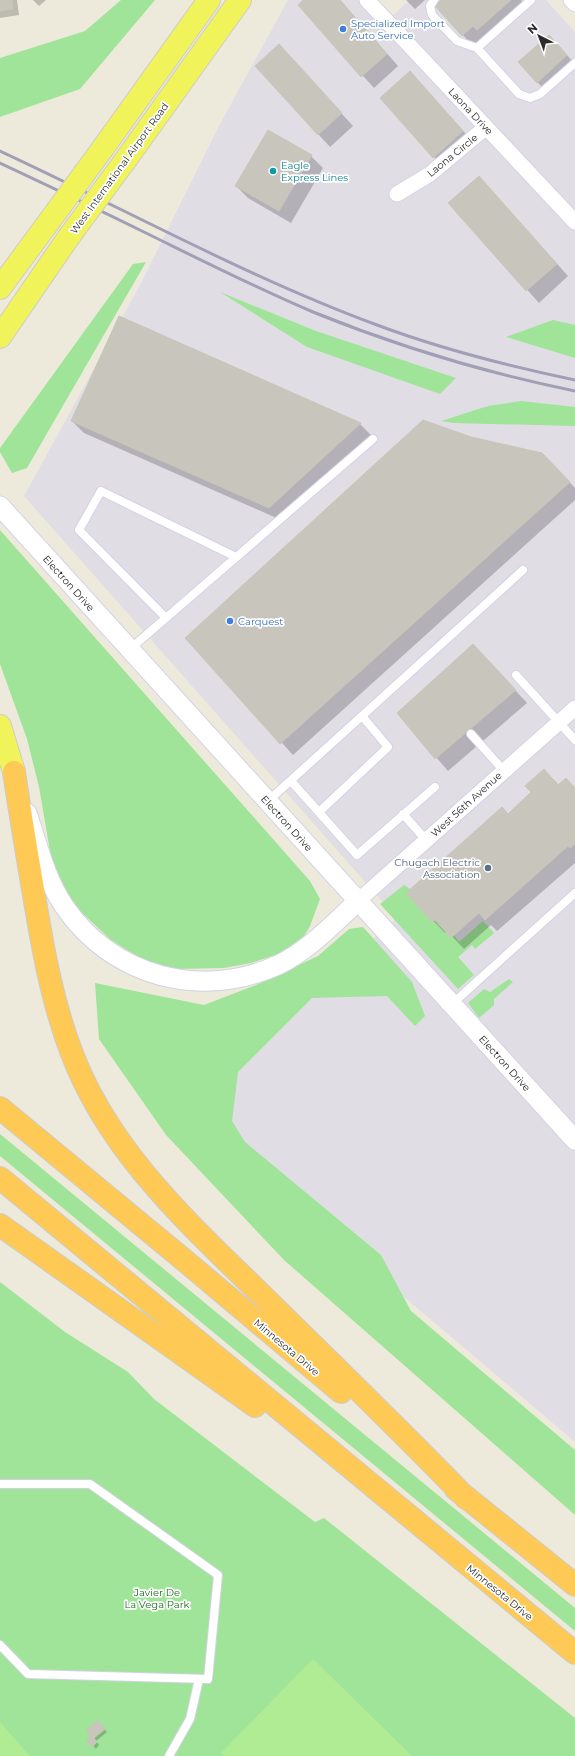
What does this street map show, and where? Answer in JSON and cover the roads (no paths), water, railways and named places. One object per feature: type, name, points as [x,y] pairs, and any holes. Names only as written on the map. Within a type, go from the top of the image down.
[{"type":"highway","points":[[14,772],[43,947],[56,1008],[71,1052],[101,1114],[123,1147],[169,1202],[321,1354],[400,1429],[466,1498]]},
{"type":"highway","name":"Minnesota Drive","points":[[0,1108],[184,1260],[466,1498],[575,1585]]},
{"type":"highway","name":"Minnesota Drive","points":[[0,1178],[575,1653]]},
{"type":"highway","points":[[0,1225],[208,1372],[440,1542]]},
{"type":"main road","points":[[0,288],[209,0]]},
{"type":"main road","name":"West International Airport Road","points":[[0,337],[68,238],[240,0]]},
{"type":"main road","points":[[0,726],[14,772]]},
{"type":"street","name":"Laona Drive","points":[[367,0],[485,128],[575,222]]},
{"type":"street","points":[[571,0],[575,4]]},
{"type":"street","name":"Laona Circle","points":[[397,194],[430,174],[485,128]]},
{"type":"street","name":"Electron Drive","points":[[0,506],[575,1140]]},
{"type":"street","name":"West 56th Avenue","points":[[358,901],[575,708]]},
{"type":"street","points":[[14,772],[46,871],[64,906],[97,942],[117,957],[159,976],[209,982],[255,974],[279,964],[307,947],[358,901]]},
{"type":"lane","points":[[434,0],[430,6],[432,15],[457,41],[477,48],[519,94],[530,98],[540,94],[575,63]]},
{"type":"lane","points":[[477,48],[531,0]]},
{"type":"lane","points":[[129,650],[373,439]]},
{"type":"lane","points":[[166,618],[79,530],[101,491],[236,557]]},
{"type":"lane","points":[[268,802],[523,570]]},
{"type":"lane","points":[[516,675],[575,740]]},
{"type":"lane","points":[[318,812],[388,747],[362,716]]},
{"type":"lane","points":[[471,734],[504,771]]},
{"type":"lane","points":[[291,781],[357,855],[435,787]]},
{"type":"lane","points":[[403,814],[426,840]]},
{"type":"lane","points":[[452,1004],[575,893]]},
{"type":"lane","points":[[0,1484],[90,1484],[218,1575],[208,1679],[28,1674],[0,1645]]},
{"type":"lane","points":[[169,1756],[190,1719],[199,1679]]},
{"type":"railway","points":[[0,151],[187,242],[281,286],[329,306],[401,334],[450,349],[500,363],[575,380]]},
{"type":"railway","points":[[0,163],[92,206],[250,284],[313,312],[442,358],[508,376],[575,391]]},
{"type":"place","name":"Specialized Import Auto Service","points":[[343,29]]},
{"type":"place","name":"Eagle Express Lines","points":[[273,171]]},
{"type":"place","name":"Carquest","points":[[230,621]]},
{"type":"place","name":"Chugach Electric Association","points":[[488,868]]},
{"type":"park label","name":"Javier De La Vega Park","points":[[157,1598]]}]
